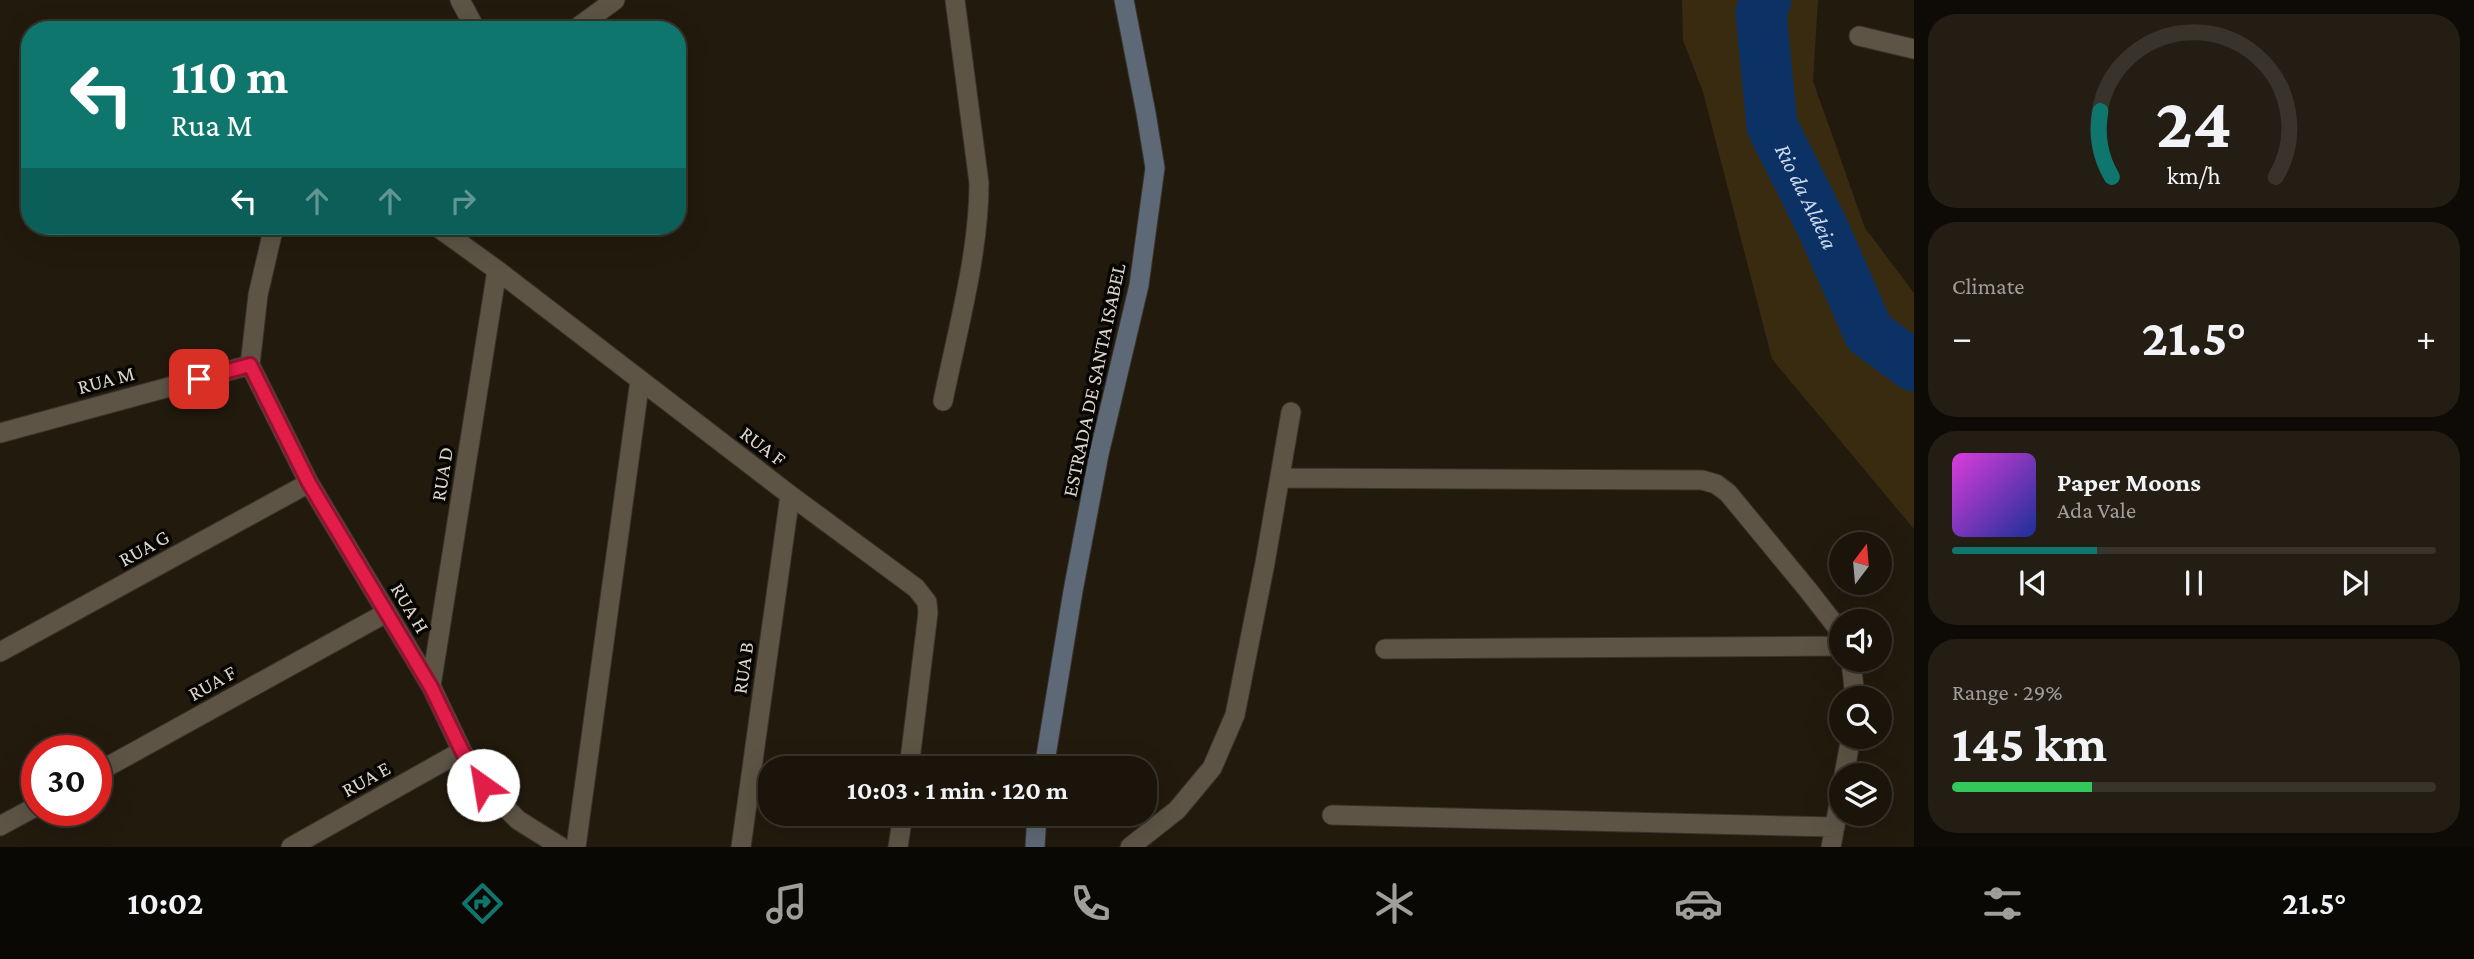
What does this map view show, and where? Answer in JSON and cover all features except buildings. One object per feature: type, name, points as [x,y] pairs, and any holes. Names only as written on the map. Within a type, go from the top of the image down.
[{"type":"main road","name":"ESTRADA DE SANTA ISABEL","points":[[1046,756],[1071,604],[1100,454],[1139,285],[1154,168],[1124,0]]},
{"type":"main road","points":[[1035,847],[1036,826]]},
{"type":"street","points":[[460,0],[471,21]]},
{"type":"street","points":[[586,21],[615,0]]},
{"type":"street","points":[[943,401],[976,236],[979,205],[978,171],[954,0]]},
{"type":"street","points":[[1859,37],[1914,49]]},
{"type":"street","points":[[250,365],[258,295],[272,235]]},
{"type":"street","name":"RUA F","points":[[449,235],[916,588],[927,602],[927,629],[911,756]]},
{"type":"street","name":"RUA D","points":[[431,687],[498,270]]},
{"type":"street","name":"RUA M","points":[[0,433],[250,365]]},
{"type":"street","name":"RUA H","points":[[250,365],[309,483],[431,687],[462,751],[483,785],[518,820],[561,847]]},
{"type":"street","points":[[576,847],[640,380]]},
{"type":"street","points":[[1130,847],[1177,810],[1212,768],[1235,715],[1291,412]]},
{"type":"street","points":[[1280,478],[1702,480],[1716,484],[1728,493],[1829,617]]},
{"type":"street","name":"RUA G","points":[[0,652],[309,483]]},
{"type":"street","name":"RUA B","points":[[741,847],[790,495]]},
{"type":"street","name":"RUA F","points":[[112,764],[386,613]]},
{"type":"street","points":[[1385,649],[1829,646]]},
{"type":"street","name":"RUA E","points":[[291,847],[462,751]]},
{"type":"street","points":[[0,826],[21,815]]},
{"type":"street","points":[[1332,816],[1835,827],[1831,847]]},
{"type":"street","points":[[898,847],[901,826]]},
{"type":"shaded area","points":[[1682,0],[1818,0],[1813,81],[1865,228],[1914,293],[1914,529],[1772,359],[1703,92],[1683,40]]},
{"type":"waterway","name":"Rio da Aldeia","points":[[1766,0],[1761,13],[1772,126],[1822,226],[1869,333],[1914,366]]},
{"type":"route","points":[[199,379],[250,365],[309,483],[431,687],[462,751],[483,785]]}]
